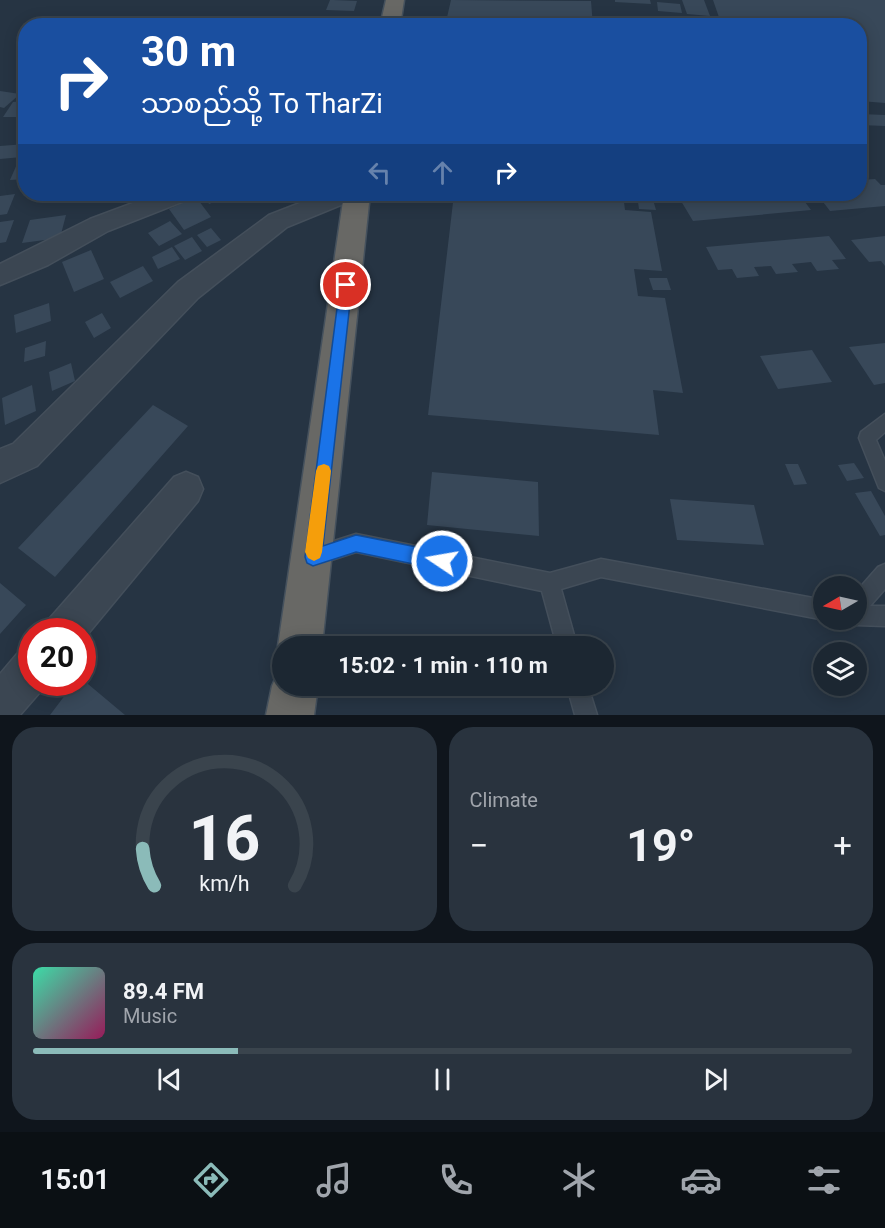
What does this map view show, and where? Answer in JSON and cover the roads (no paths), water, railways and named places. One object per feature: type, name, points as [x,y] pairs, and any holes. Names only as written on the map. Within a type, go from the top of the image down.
[{"type":"highway","points":[[392,18],[395,0]]},
{"type":"highway","points":[[301,636],[356,201]]},
{"type":"highway","points":[[290,715],[293,696]]},
{"type":"street","points":[[0,274],[39,258],[99,225],[160,201]]},
{"type":"street","points":[[0,466],[24,454],[188,290],[278,221],[328,201]]},
{"type":"street","points":[[76,618],[186,489]]},
{"type":"street","points":[[0,706],[18,685]]},
{"type":"lane","points":[[885,422],[867,438],[885,482]]},
{"type":"lane","points":[[313,557],[356,543],[550,583],[601,568],[813,608]]},
{"type":"lane","points":[[867,594],[885,574]]},
{"type":"lane","points":[[550,583],[564,636]]},
{"type":"lane","points":[[867,615],[885,616]]},
{"type":"lane","points":[[581,696],[586,715]]}]
